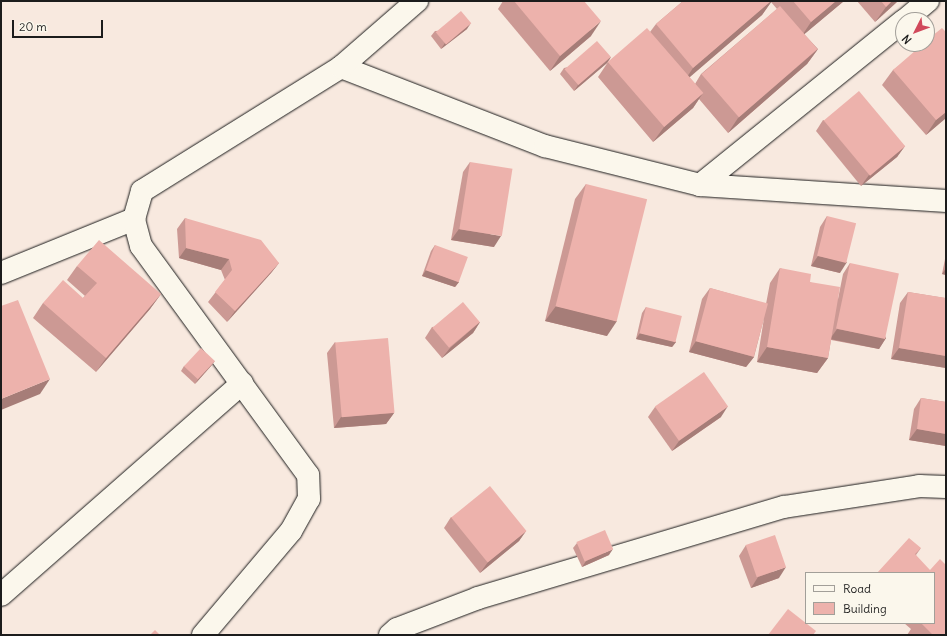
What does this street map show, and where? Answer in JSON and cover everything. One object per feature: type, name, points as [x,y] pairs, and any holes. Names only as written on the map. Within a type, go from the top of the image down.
[{"type":"street","points":[[203,635],[291,531],[309,499],[308,475],[141,246],[134,219],[142,191],[341,67],[417,1]]},
{"type":"street","points":[[915,12],[928,1]]},
{"type":"street","points":[[700,184],[895,28]]},
{"type":"street","points":[[341,67],[545,146],[700,184],[946,201]]},
{"type":"street","points":[[1,273],[134,219]]},
{"type":"street","points":[[1,595],[242,383]]},
{"type":"street","points":[[390,635],[397,629],[478,598],[784,507],[919,486],[946,487]]},
{"type":"building","points":[[514,1],[584,1],[601,21],[560,56]]},
{"type":"building","points":[[683,1],[771,1],[693,68],[656,24]]},
{"type":"building","points":[[793,1],[836,1],[811,22]]},
{"type":"building","points":[[881,1],[892,1],[886,7]]},
{"type":"building","points":[[780,6],[817,49],[739,117],[702,74]]},
{"type":"building","points":[[461,11],[471,23],[446,44],[436,32]]},
{"type":"building","points":[[647,28],[703,93],[664,127],[608,62]]},
{"type":"building","points":[[942,28],[946,32],[946,112],[936,120],[893,70],[914,52],[935,52],[935,34]]},
{"type":"building","points":[[597,41],[611,57],[578,85],[565,69]]},
{"type":"building","points":[[859,91],[905,146],[870,176],[824,121]]},
{"type":"building","points":[[470,162],[512,169],[502,236],[459,229]]},
{"type":"building","points":[[586,184],[647,199],[617,321],[556,306]]},
{"type":"building","points":[[827,216],[856,223],[846,263],[817,256]]},
{"type":"building","points":[[185,218],[261,240],[279,263],[235,311],[215,292],[232,270],[229,259],[186,248]]},
{"type":"building","points":[[99,240],[161,294],[106,358],[43,303],[63,280],[83,298],[97,283],[77,266]]},
{"type":"building","points":[[435,245],[468,257],[459,282],[426,270]]},
{"type":"building","points":[[850,263],[899,273],[885,339],[836,329]]},
{"type":"building","points":[[780,268],[811,274],[810,282],[840,287],[828,358],[767,347]]},
{"type":"building","points":[[710,288],[768,304],[754,357],[696,341]]},
{"type":"building","points":[[908,292],[946,298],[946,356],[899,348]]},
{"type":"building","points":[[18,300],[50,379],[1,399],[1,306]]},
{"type":"building","points":[[463,302],[480,322],[449,348],[432,328]]},
{"type":"building","points":[[646,307],[682,316],[675,342],[639,333]]},
{"type":"building","points":[[388,338],[395,413],[342,417],[335,343]]},
{"type":"building","points":[[201,348],[215,361],[198,379],[184,366]]},
{"type":"building","points":[[704,372],[728,406],[679,441],[655,406]]},
{"type":"building","points":[[921,398],[946,402],[946,434],[917,429]]},
{"type":"building","points":[[490,486],[527,531],[488,563],[451,517]]},
{"type":"building","points":[[605,530],[613,549],[585,561],[576,542]]},
{"type":"building","points":[[775,535],[786,567],[757,577],[746,545]]},
{"type":"building","points":[[909,538],[921,548],[915,554],[930,570],[940,559],[946,565],[946,635],[933,635],[922,624],[935,624],[935,572],[878,572]]},
{"type":"building","points":[[788,609],[805,622],[805,624],[816,631],[813,635],[768,635]]},
{"type":"building","points":[[155,630],[160,635],[150,635]]}]
